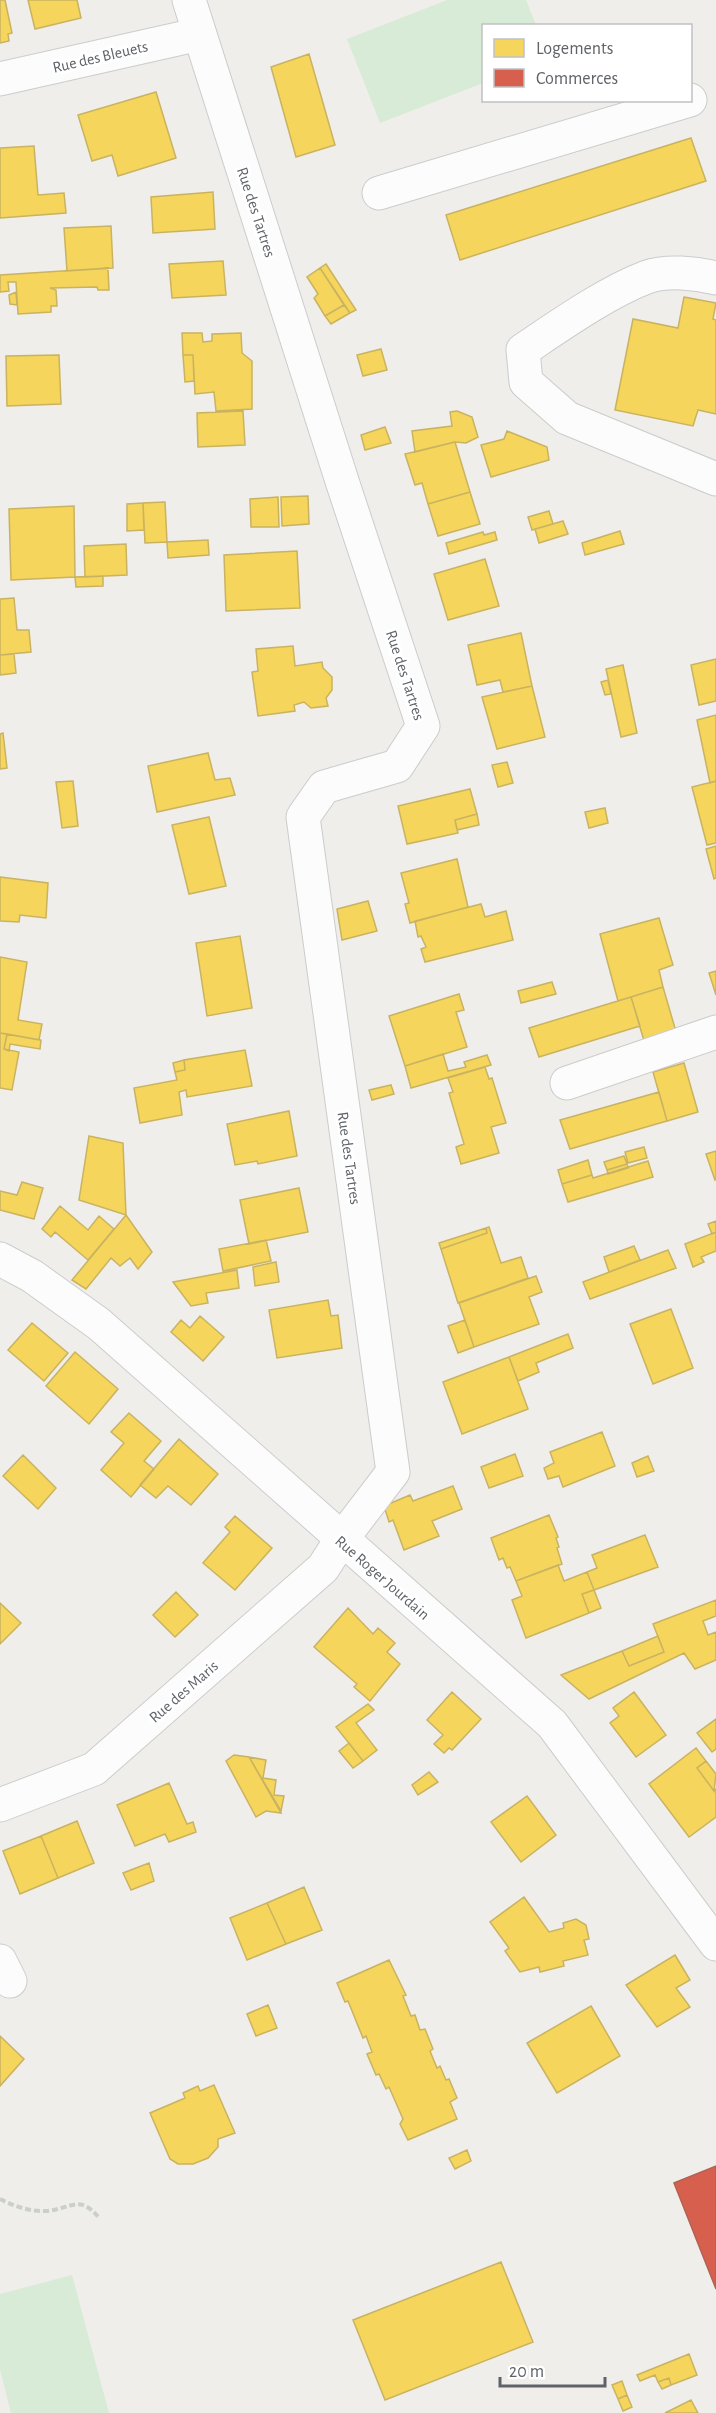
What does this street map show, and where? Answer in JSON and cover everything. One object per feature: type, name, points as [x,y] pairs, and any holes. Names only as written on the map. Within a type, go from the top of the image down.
[{"type":"street","name":"Rue des Tartres","points":[[189,0],[343,484],[423,726],[398,766],[324,787],[303,817],[393,1472],[341,1540]]},
{"type":"street","name":"Rue des Bleuets","points":[[0,79],[200,34]]},
{"type":"street","points":[[692,99],[716,93]]},
{"type":"street","points":[[379,194],[683,102]]},
{"type":"street","points":[[716,278],[696,273],[648,277],[579,312],[523,350],[526,382],[567,418],[716,479]]},
{"type":"street","points":[[567,1083],[716,1032]]},
{"type":"street","name":"Rue Roger Jourdain","points":[[0,1259],[32,1276],[99,1324],[552,1724],[716,1944]]},
{"type":"street","name":"Rue des Maris","points":[[0,1805],[94,1769],[323,1568],[341,1540]]},
{"type":"path","points":[[0,2199],[28,2210],[46,2211],[73,2203],[83,2204],[100,2219]]},
{"type":"green space","points":[[447,0],[526,0],[536,24],[482,24],[482,83],[380,123],[347,39]]},
{"type":"green space","points":[[72,2275],[109,2413],[11,2413],[0,2370],[0,2294]]},
{"type":"building: Logements","points":[[0,0],[5,0],[12,33],[8,34],[9,41],[0,43]]},
{"type":"building: Logements","points":[[28,0],[77,0],[81,18],[35,29]]},
{"type":"building: Logements","points":[[309,54],[335,145],[296,157],[271,67]]},
{"type":"building: Logements","points":[[156,92],[176,158],[118,176],[112,155],[92,161],[78,115]]},
{"type":"building: Logements","points":[[691,138],[706,181],[460,260],[446,215]]},
{"type":"building: Logements","points":[[34,146],[38,195],[64,193],[66,213],[0,218],[0,148]]},
{"type":"building: Logements","points":[[213,192],[215,229],[153,233],[151,197]]},
{"type":"building: Logements","points":[[111,226],[113,268],[67,271],[64,228]]},
{"type":"building: Logements","points":[[223,261],[226,295],[172,298],[169,264]]},
{"type":"building: Logements","points":[[326,264],[356,310],[350,313],[320,268]]},
{"type":"building: Logements","points":[[108,268],[109,290],[98,290],[97,287],[50,288],[56,290],[57,306],[51,306],[51,312],[18,314],[16,282],[8,282],[9,291],[0,292],[0,275]]},
{"type":"building: Logements","points":[[320,268],[344,305],[325,316],[314,298],[318,294],[307,277]]},
{"type":"building: Logements","points":[[16,292],[17,305],[10,304],[9,295]]},
{"type":"building: Logements","points":[[684,297],[716,303],[713,319],[716,320],[716,414],[698,410],[693,426],[615,410],[633,319],[678,328]]},
{"type":"building: Logements","points":[[344,305],[350,313],[331,324],[325,316]]},
{"type":"building: Logements","points":[[182,333],[202,333],[203,342],[212,341],[212,334],[241,333],[242,353],[252,361],[252,409],[216,411],[214,392],[195,394],[193,355],[183,355]]},
{"type":"building: Logements","points":[[381,349],[387,370],[363,376],[357,355]]},
{"type":"building: Logements","points":[[59,355],[61,404],[7,406],[6,356]]},
{"type":"building: Logements","points":[[183,355],[193,355],[194,381],[185,382]]},
{"type":"building: Logements","points":[[243,411],[245,445],[198,447],[197,413]]},
{"type":"building: Logements","points":[[457,411],[472,417],[478,437],[466,443],[455,442],[415,452],[412,431],[452,426],[450,412]]},
{"type":"building: Logements","points":[[385,427],[391,443],[365,450],[361,435]]},
{"type":"building: Logements","points":[[507,431],[547,447],[549,460],[491,477],[481,445],[504,439]]},
{"type":"building: Logements","points":[[455,442],[470,492],[428,504],[422,483],[415,485],[405,454]]},
{"type":"building: Logements","points":[[470,492],[480,524],[438,536],[428,504]]},
{"type":"building: Logements","points":[[308,496],[309,524],[282,526],[281,497]]},
{"type":"building: Logements","points":[[278,497],[279,527],[251,527],[250,499]]},
{"type":"building: Logements","points":[[165,502],[167,542],[145,543],[143,503]]},
{"type":"building: Logements","points":[[143,503],[144,530],[127,531],[127,504]]},
{"type":"building: Logements","points":[[74,506],[75,577],[11,580],[9,509]]},
{"type":"building: Logements","points":[[549,511],[553,524],[532,530],[528,517]]},
{"type":"building: Logements","points":[[563,521],[568,534],[539,543],[535,529]]},
{"type":"building: Logements","points":[[620,531],[624,544],[585,555],[582,543]]},
{"type":"building: Logements","points":[[483,532],[484,535],[495,532],[497,540],[449,554],[446,543]]},
{"type":"building: Logements","points":[[208,540],[209,555],[168,558],[167,542]]},
{"type":"building: Logements","points":[[126,544],[127,575],[85,577],[84,546]]},
{"type":"building: Logements","points":[[297,551],[300,608],[226,611],[224,555]]},
{"type":"building: Logements","points":[[485,559],[499,606],[448,620],[434,574]]},
{"type":"building: Logements","points":[[103,576],[103,586],[76,587],[75,577]]},
{"type":"building: Logements","points":[[14,598],[17,630],[29,630],[31,652],[0,655],[0,599]]},
{"type":"building: Logements","points":[[521,633],[532,686],[503,692],[500,680],[477,685],[468,645]]},
{"type":"building: Logements","points":[[293,646],[295,666],[322,662],[323,668],[332,677],[332,690],[326,698],[328,706],[311,708],[304,702],[294,705],[295,711],[258,716],[252,672],[258,671],[256,649]]},
{"type":"building: Logements","points":[[14,654],[16,673],[0,675],[0,655]]},
{"type":"building: Logements","points":[[716,659],[716,701],[699,705],[691,665]]},
{"type":"building: Logements","points":[[623,665],[637,733],[621,737],[606,669]]},
{"type":"building: Logements","points":[[608,680],[611,694],[605,695],[601,682]]},
{"type":"building: Logements","points":[[532,686],[545,737],[497,749],[482,697]]},
{"type":"building: Logements","points":[[716,715],[716,781],[710,783],[697,720]]},
{"type":"building: Logements","points":[[3,733],[7,768],[0,769],[0,734]]},
{"type":"building: Logements","points":[[208,753],[215,780],[230,778],[235,795],[157,812],[148,766]]},
{"type":"building: Logements","points":[[507,762],[513,783],[498,787],[492,765]]},
{"type":"building: Logements","points":[[73,781],[78,826],[62,828],[56,782]]},
{"type":"building: Logements","points":[[716,781],[716,843],[707,845],[692,787]]},
{"type":"building: Logements","points":[[470,789],[477,814],[455,820],[458,833],[407,844],[398,806]]},
{"type":"building: Logements","points":[[605,808],[608,823],[589,828],[585,812]]},
{"type":"building: Logements","points":[[477,814],[479,825],[457,830],[455,820]]},
{"type":"building: Logements","points":[[209,817],[226,886],[189,894],[172,825]]},
{"type":"building: Logements","points":[[716,846],[716,878],[714,879],[706,849]]},
{"type":"building: Logements","points":[[457,859],[468,907],[410,923],[405,904],[409,903],[401,873]]},
{"type":"building: Logements","points":[[0,877],[48,883],[46,918],[20,915],[19,922],[0,921]]},
{"type":"building: Logements","points":[[368,901],[377,931],[342,940],[337,909]]},
{"type":"building: Logements","points":[[481,904],[485,917],[506,911],[513,940],[425,962],[421,949],[426,947],[421,936],[418,937],[415,921]]},
{"type":"building: Logements","points":[[659,918],[673,965],[659,970],[663,987],[618,1001],[600,934]]},
{"type":"building: Logements","points":[[240,936],[252,1008],[207,1016],[196,943]]},
{"type":"building: Logements","points":[[0,957],[27,962],[18,1020],[42,1024],[39,1040],[0,1033]]},
{"type":"building: Logements","points":[[716,971],[716,995],[709,973]]},
{"type":"building: Logements","points":[[552,982],[556,994],[521,1003],[518,991]]},
{"type":"building: Logements","points":[[663,987],[677,1035],[645,1044],[631,997]]},
{"type":"building: Logements","points":[[459,994],[464,1010],[456,1012],[467,1047],[405,1066],[389,1016]]},
{"type":"building: Logements","points":[[631,997],[640,1026],[539,1057],[529,1028]]},
{"type":"building: Logements","points":[[0,1033],[7,1034],[4,1049],[19,1052],[12,1090],[0,1088]]},
{"type":"building: Logements","points":[[7,1034],[41,1040],[40,1049],[10,1044],[9,1051],[4,1049]]},
{"type":"building: Logements","points":[[245,1050],[252,1086],[187,1097],[186,1090],[179,1092],[182,1115],[140,1123],[134,1088],[177,1080],[175,1072],[185,1070],[184,1060]]},
{"type":"building: Logements","points":[[443,1054],[448,1071],[466,1067],[464,1062],[487,1055],[491,1065],[411,1088],[405,1066]]},
{"type":"building: Logements","points":[[184,1060],[185,1070],[175,1072],[173,1063]]},
{"type":"building: Logements","points":[[684,1063],[698,1112],[667,1121],[653,1072]]},
{"type":"building: Logements","points":[[485,1067],[489,1079],[492,1078],[506,1123],[491,1127],[499,1153],[461,1164],[456,1147],[464,1144],[449,1093],[453,1092],[448,1078]]},
{"type":"building: Logements","points":[[391,1085],[394,1094],[372,1100],[369,1090]]},
{"type":"building: Logements","points":[[659,1092],[667,1121],[570,1149],[560,1120]]},
{"type":"building: Logements","points":[[289,1111],[297,1156],[258,1164],[257,1161],[235,1165],[227,1124]]},
{"type":"building: Logements","points":[[89,1136],[123,1143],[126,1215],[79,1200]]},
{"type":"building: Logements","points":[[644,1147],[647,1158],[628,1163],[625,1152]]},
{"type":"building: Logements","points":[[716,1151],[716,1179],[715,1180],[706,1154]]},
{"type":"building: Logements","points":[[624,1156],[627,1164],[607,1170],[604,1162]]},
{"type":"building: Logements","points":[[588,1160],[592,1175],[562,1184],[558,1170]]},
{"type":"building: Logements","points":[[648,1161],[653,1177],[568,1202],[562,1184],[592,1175],[593,1178]]},
{"type":"building: Logements","points":[[627,1164],[628,1168],[608,1174],[607,1170]]},
{"type":"building: Logements","points":[[22,1182],[43,1188],[34,1219],[0,1210],[0,1191],[17,1195]]},
{"type":"building: Logements","points":[[299,1188],[308,1232],[249,1244],[240,1200]]},
{"type":"building: Logements","points":[[60,1206],[88,1230],[99,1216],[114,1229],[88,1260],[55,1232],[51,1237],[42,1229]]},
{"type":"building: Logements","points":[[126,1215],[152,1252],[138,1269],[130,1258],[120,1266],[111,1258],[86,1289],[72,1280]]},
{"type":"building: Logements","points":[[716,1221],[716,1232],[712,1234],[708,1224]]},
{"type":"building: Logements","points":[[489,1227],[501,1263],[521,1257],[528,1278],[458,1303],[441,1249],[487,1233],[486,1228]]},
{"type":"building: Logements","points":[[486,1228],[487,1233],[441,1249],[439,1243]]},
{"type":"building: Logements","points":[[716,1232],[716,1251],[701,1257],[704,1262],[693,1267],[685,1244]]},
{"type":"building: Logements","points":[[266,1240],[271,1261],[223,1271],[219,1249]]},
{"type":"building: Logements","points":[[634,1246],[640,1260],[609,1272],[604,1257]]},
{"type":"building: Logements","points":[[668,1250],[676,1268],[590,1299],[583,1282]]},
{"type":"building: Logements","points":[[276,1262],[279,1282],[255,1286],[253,1267]]},
{"type":"building: Logements","points":[[237,1270],[239,1288],[206,1293],[208,1303],[191,1306],[173,1282]]},
{"type":"building: Logements","points":[[536,1276],[542,1292],[529,1297],[539,1324],[474,1347],[459,1303]]},
{"type":"building: Logements","points":[[328,1300],[331,1316],[338,1315],[342,1348],[277,1358],[269,1310]]},
{"type":"building: Logements","points":[[671,1309],[693,1368],[653,1384],[630,1324]]},
{"type":"building: Logements","points":[[200,1316],[224,1337],[203,1361],[171,1332],[181,1320],[190,1328]]},
{"type":"building: Logements","points":[[465,1320],[474,1347],[458,1353],[448,1326]]},
{"type":"building: Logements","points":[[32,1323],[68,1353],[44,1381],[8,1350]]},
{"type":"building: Logements","points":[[568,1334],[573,1348],[536,1363],[539,1372],[518,1381],[509,1357]]},
{"type":"building: Logements","points":[[75,1352],[118,1389],[89,1424],[46,1386]]},
{"type":"building: Logements","points":[[509,1357],[528,1409],[462,1434],[443,1382]]},
{"type":"building: Logements","points":[[129,1413],[161,1441],[144,1461],[154,1469],[131,1497],[101,1470],[124,1443],[111,1432]]},
{"type":"building: Logements","points":[[602,1432],[615,1466],[563,1487],[559,1476],[548,1479],[544,1468],[554,1463],[550,1452]]},
{"type":"building: Logements","points":[[179,1439],[218,1474],[191,1505],[168,1486],[156,1498],[140,1485]]},
{"type":"building: Logements","points":[[515,1454],[523,1476],[489,1488],[481,1467]]},
{"type":"building: Logements","points":[[23,1455],[56,1488],[38,1509],[3,1476]]},
{"type":"building: Logements","points":[[648,1456],[654,1471],[637,1477],[632,1463]]},
{"type":"building: Logements","points":[[453,1486],[462,1509],[432,1521],[439,1536],[404,1550],[393,1520],[389,1522],[384,1506],[410,1495],[413,1501]]},
{"type":"building: Logements","points":[[549,1515],[558,1537],[556,1538],[559,1547],[557,1548],[562,1564],[516,1581],[503,1558],[499,1560],[491,1538]]},
{"type":"building: Logements","points":[[235,1516],[272,1548],[235,1590],[203,1563],[230,1532],[225,1527]]},
{"type":"building: Logements","points":[[645,1535],[658,1567],[594,1590],[587,1572],[597,1568],[592,1555]]},
{"type":"building: Logements","points":[[558,1565],[564,1581],[587,1572],[594,1590],[582,1594],[589,1613],[526,1638],[512,1600],[522,1596],[516,1581]]},
{"type":"building: Logements","points":[[594,1590],[601,1608],[589,1613],[582,1594]]},
{"type":"building: Logements","points":[[176,1592],[198,1615],[175,1637],[153,1615]]},
{"type":"building: Logements","points":[[716,1600],[716,1616],[703,1621],[708,1635],[716,1632],[716,1660],[695,1669],[684,1653],[589,1699],[561,1675],[622,1651],[629,1666],[664,1652],[653,1624]]},
{"type":"building: Logements","points":[[0,1603],[21,1623],[0,1644]]},
{"type":"building: Logements","points":[[348,1608],[373,1634],[378,1628],[395,1643],[387,1652],[400,1664],[370,1701],[354,1687],[357,1684],[314,1647]]},
{"type":"building: Logements","points":[[658,1636],[664,1652],[629,1666],[622,1651]]},
{"type":"building: Logements","points":[[452,1692],[481,1719],[452,1750],[449,1748],[444,1753],[434,1744],[443,1735],[427,1720]]},
{"type":"building: Logements","points":[[634,1692],[666,1735],[636,1757],[610,1723],[619,1716],[613,1708]]},
{"type":"building: Logements","points":[[368,1704],[374,1710],[356,1723],[377,1750],[363,1761],[336,1727]]},
{"type":"building: Logements","points":[[716,1719],[716,1749],[712,1752],[697,1733]]},
{"type":"building: Logements","points":[[349,1743],[363,1761],[353,1768],[339,1751]]},
{"type":"building: Logements","points":[[696,1748],[706,1761],[697,1768],[714,1791],[716,1789],[716,1817],[689,1837],[649,1784]]},
{"type":"building: Logements","points":[[234,1755],[249,1757],[281,1813],[266,1811],[256,1817],[226,1761]]},
{"type":"building: Logements","points":[[249,1757],[266,1760],[263,1778],[276,1780],[274,1795],[284,1796],[281,1811]]},
{"type":"building: Logements","points":[[706,1761],[716,1774],[714,1791],[697,1768]]},
{"type":"building: Logements","points":[[429,1772],[438,1782],[418,1795],[412,1785]]},
{"type":"building: Logements","points":[[169,1783],[187,1824],[193,1822],[196,1832],[169,1842],[165,1834],[135,1846],[117,1805]]},
{"type":"building: Logements","points":[[527,1796],[556,1835],[521,1862],[491,1822]]},
{"type":"building: Logements","points":[[77,1821],[94,1863],[58,1878],[41,1836]]},
{"type":"building: Logements","points":[[41,1836],[58,1878],[20,1894],[3,1851]]},
{"type":"building: Logements","points":[[149,1863],[154,1881],[131,1890],[123,1873]]},
{"type":"building: Logements","points":[[304,1887],[322,1930],[286,1944],[267,1903]]},
{"type":"building: Logements","points":[[524,1897],[549,1932],[564,1928],[563,1923],[576,1919],[586,1925],[589,1939],[584,1940],[588,1955],[563,1961],[564,1966],[540,1972],[539,1967],[520,1972],[505,1951],[509,1948],[490,1922]]},
{"type":"building: Logements","points":[[267,1903],[286,1944],[247,1960],[230,1918]]},
{"type":"building: Logements","points":[[675,1955],[690,1980],[676,1988],[690,2007],[657,2027],[626,1985]]},
{"type":"building: Logements","points":[[389,1960],[406,1995],[403,1996],[411,2016],[415,2015],[420,2030],[425,2029],[437,2068],[440,2066],[446,2080],[449,2079],[457,2098],[450,2102],[457,2119],[408,2140],[400,2124],[403,2119],[389,2087],[386,2089],[379,2074],[376,2075],[367,2054],[372,2052],[366,2036],[363,2038],[348,2001],[345,2002],[337,1983]]},
{"type":"building: Logements","points":[[268,2005],[277,2028],[256,2036],[247,2014]]},
{"type":"building: Logements","points":[[591,2006],[620,2056],[557,2093],[527,2043]]},
{"type":"building: Logements","points":[[0,2036],[24,2059],[0,2086]]},
{"type":"building: Logements","points":[[214,2085],[235,2133],[218,2139],[218,2147],[208,2158],[193,2164],[178,2164],[170,2159],[150,2113],[185,2098],[183,2093],[198,2086],[200,2091]]},
{"type":"building: Logements","points":[[467,2150],[471,2161],[455,2169],[449,2158]]},
{"type":"building: Logements","points":[[501,2262],[533,2342],[385,2400],[353,2320]]},
{"type":"building: Logements","points":[[689,2354],[697,2375],[671,2385],[669,2378],[658,2382],[655,2375],[640,2381],[637,2375]]},
{"type":"building: Logements","points":[[669,2378],[671,2385],[662,2389],[658,2382]]},
{"type":"building: Logements","points":[[622,2381],[627,2395],[618,2399],[612,2385]]},
{"type":"building: Logements","points":[[627,2395],[632,2407],[623,2411],[618,2399]]},
{"type":"building: Logements","points":[[691,2400],[698,2413],[665,2413]]},
{"type":"building: Commerces","points":[[716,2166],[716,2289],[674,2183]]}]
